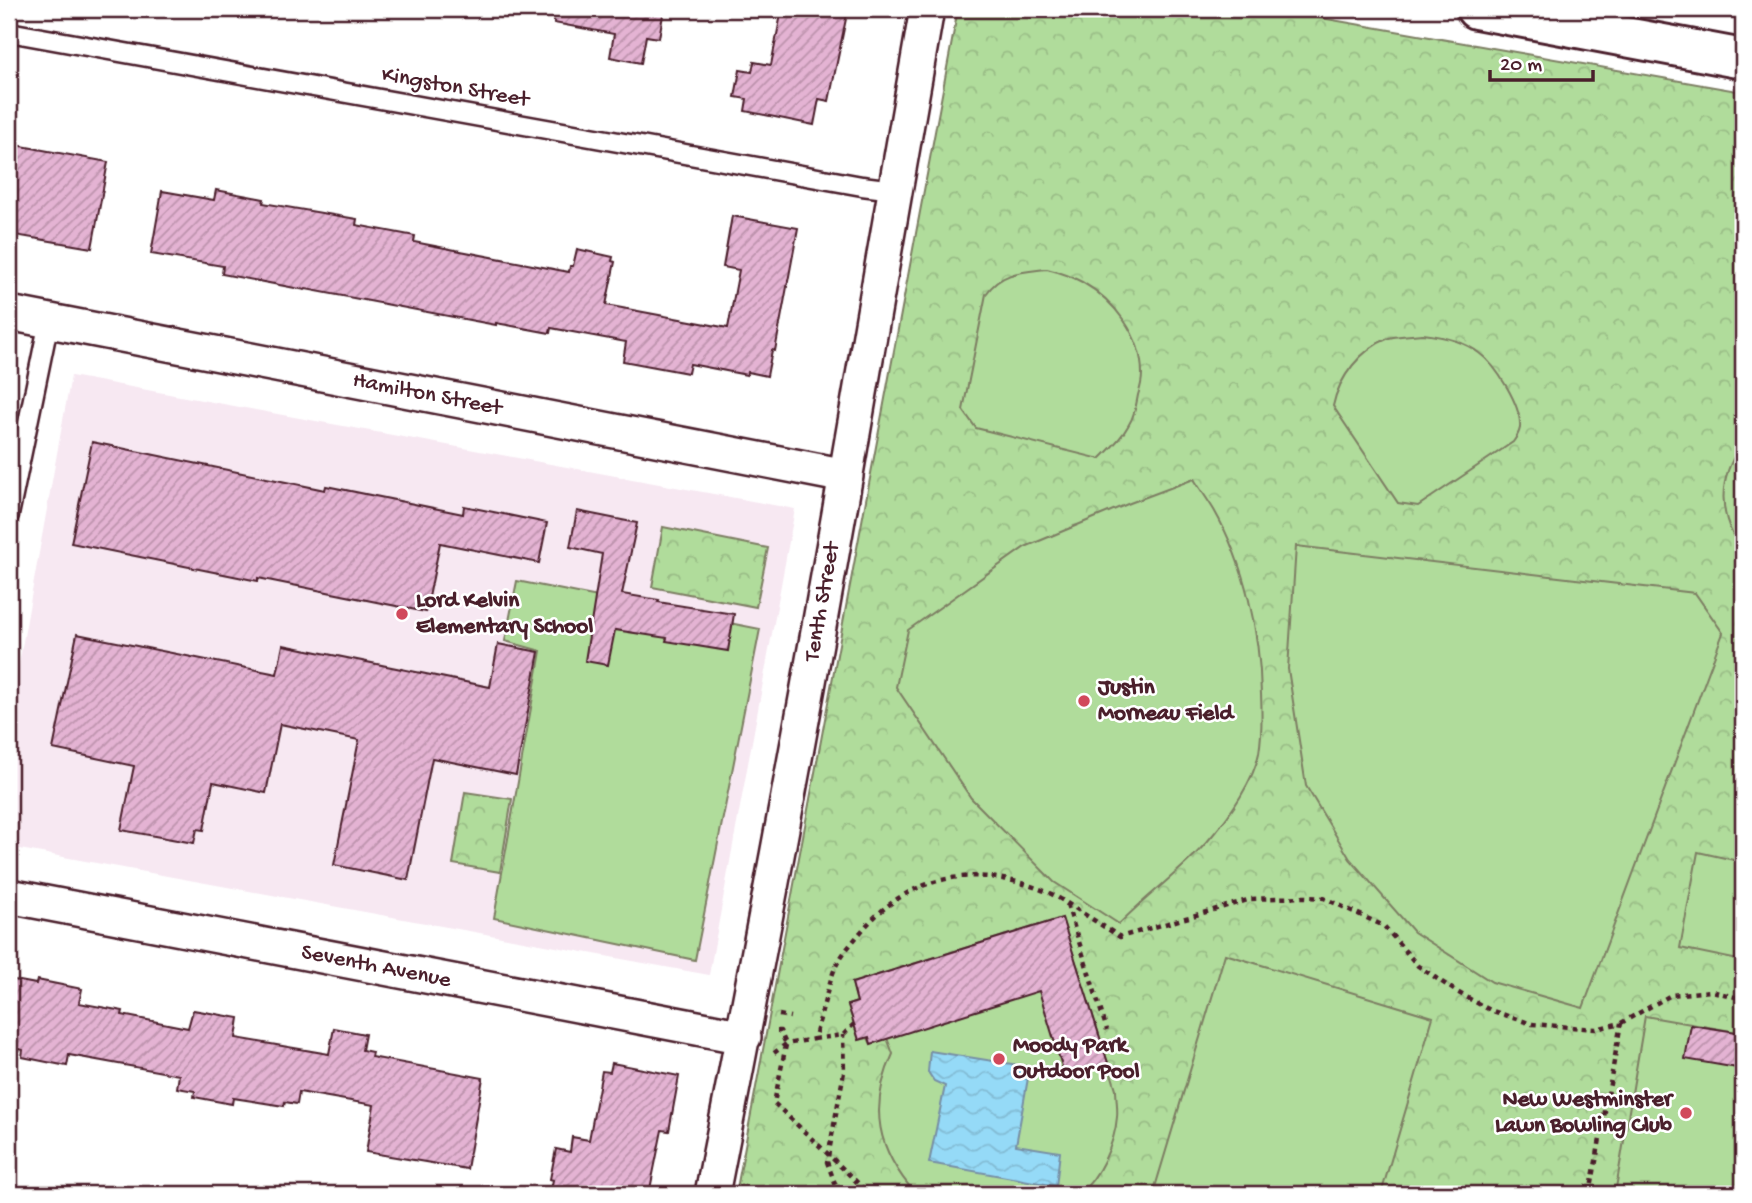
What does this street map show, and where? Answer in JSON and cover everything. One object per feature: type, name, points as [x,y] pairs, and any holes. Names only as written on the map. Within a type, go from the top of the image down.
[{"type":"street","name":"Tenth Street","points":[[712,1194],[744,1037],[928,9]]},
{"type":"street","points":[[1476,9],[1743,59]]},
{"type":"street","name":"Hamilton Street","points":[[9,313],[846,476]]},
{"type":"street","name":"Seventh Avenue","points":[[9,896],[744,1037]]},
{"type":"lane","name":"Kingston Street","points":[[9,32],[848,184],[894,190]]},
{"type":"lane","points":[[9,515],[49,321]]},
{"type":"path","points":[[814,1040],[835,969],[846,950],[880,911],[921,886],[967,876],[1018,882],[1050,893],[1120,937],[1251,900],[1324,898],[1384,926],[1418,966],[1457,992],[1490,1010],[1532,1024],[1596,1029],[1621,1023],[1671,995],[1712,991],[1743,999]]},
{"type":"path","points":[[1067,903],[1107,1030]]},
{"type":"path","points":[[1590,1194],[1621,1023]]},
{"type":"path","points":[[854,1024],[843,1035],[786,1044],[774,1103],[869,1194]]},
{"type":"path","points":[[839,1194],[827,1162],[844,1072],[843,1035]]},
{"type":"shaded area","name":"Lord Kelvin Elementary School","points":[[71,376],[795,509],[709,975],[9,847],[9,719]]},
{"type":"green space","points":[[958,9],[1270,9],[1743,92],[1743,1194],[736,1194]]},
{"type":"green space","points":[[1047,269],[1078,280],[1105,299],[1124,320],[1141,360],[1141,385],[1130,423],[1100,459],[976,428],[963,410],[986,294],[1005,277]]},
{"type":"green space","points":[[1423,334],[1459,342],[1486,359],[1500,376],[1512,398],[1520,419],[1520,428],[1513,442],[1418,506],[1398,503],[1333,406],[1346,375],[1369,349],[1389,338]]},
{"type":"green space","points":[[1743,443],[1743,551],[1728,524],[1724,497],[1728,470]]},
{"type":"green space","name":"Justin Morneau Field","points":[[1194,479],[1225,531],[1249,599],[1260,671],[1262,716],[1259,753],[1247,786],[1219,828],[1190,859],[1119,924],[1054,882],[971,798],[896,687],[908,630],[1025,547]]},
{"type":"green space","points":[[663,527],[768,548],[756,607],[652,587]]},
{"type":"green space","points":[[1296,546],[1695,593],[1723,633],[1583,1008],[1492,982],[1414,932],[1350,859],[1306,786],[1288,669]]},
{"type":"green space","points":[[517,581],[760,629],[695,960],[494,918],[541,651],[505,641]]},
{"type":"green space","points":[[465,792],[512,799],[500,872],[453,864]]},
{"type":"green space","points":[[1698,852],[1743,862],[1743,961],[1680,948]]},
{"type":"green space","name":"Moody Park Outdoor Pool","points":[[1062,918],[1116,1089],[1116,1127],[1105,1159],[1093,1179],[1079,1194],[916,1194],[892,1161],[880,1128],[881,1092],[893,1054],[887,1038],[871,1044],[868,1038],[859,1040],[848,1005],[857,1002],[852,983]]},
{"type":"green space","points":[[1225,954],[1433,1017],[1381,1194],[1153,1194]]},
{"type":"green space","name":"New Westminster Lawn Bowling Club","points":[[1645,1016],[1743,1033],[1743,1194],[1615,1194]]},
{"type":"water","points":[[930,1051],[1030,1067],[1016,1145],[1060,1152],[1056,1186],[929,1163],[945,1086],[934,1081],[928,1072]]},
{"type":"building","points":[[555,9],[664,9],[659,38],[646,36],[641,63],[610,57],[614,34],[554,23]]},
{"type":"building","points":[[782,9],[848,9],[829,101],[819,99],[814,125],[745,111],[747,99],[735,97],[740,70],[752,72],[754,62],[771,65]]},
{"type":"building","points":[[16,145],[108,162],[92,248],[9,234],[9,184]]},
{"type":"building","points":[[216,190],[264,199],[263,203],[357,219],[356,225],[415,236],[414,242],[569,272],[577,249],[613,257],[612,261],[615,262],[606,305],[728,328],[739,270],[723,267],[732,216],[798,228],[775,351],[772,350],[767,376],[690,364],[688,373],[623,361],[626,342],[551,328],[550,333],[496,325],[305,290],[222,274],[223,266],[151,254],[162,191],[214,200]]},
{"type":"building","points":[[92,442],[325,490],[326,486],[463,514],[464,506],[547,523],[539,563],[440,543],[426,612],[71,543]]},
{"type":"building","points":[[577,511],[637,523],[622,594],[734,614],[728,651],[615,630],[608,665],[585,661],[602,554],[570,547]]},
{"type":"building","points":[[77,634],[277,674],[283,645],[490,687],[498,644],[539,652],[516,775],[432,758],[408,880],[334,865],[359,740],[280,724],[266,793],[213,782],[204,830],[197,829],[194,843],[121,830],[134,766],[53,749]]},
{"type":"building","points":[[1062,918],[1108,1063],[1065,1076],[1039,991],[871,1044],[869,1037],[859,1040],[848,1005],[857,1002],[852,983]]},
{"type":"building","points":[[9,979],[36,984],[37,980],[82,989],[79,1003],[188,1028],[193,1010],[239,1018],[236,1038],[329,1054],[334,1028],[365,1034],[362,1050],[372,1052],[371,1057],[483,1078],[467,1169],[366,1152],[374,1105],[299,1092],[297,1104],[285,1102],[284,1106],[233,1098],[232,1104],[194,1097],[195,1091],[177,1088],[179,1075],[69,1055],[67,1066],[22,1057],[23,1050],[9,1047]]},
{"type":"building","points":[[1691,1025],[1743,1033],[1743,1069],[1685,1059]]},
{"type":"building","points":[[612,1063],[679,1076],[669,1131],[662,1130],[649,1194],[550,1194],[556,1149],[570,1152],[572,1137],[589,1140],[602,1071],[610,1072]]},
{"type":"place","name":"Lord Kelvin Elementary School","points":[[402,614]]},
{"type":"place","name":"Justin Morneau Field","points":[[1084,701]]},
{"type":"place","name":"Moody Park Outdoor Pool","points":[[999,1059]]},
{"type":"place","name":"New Westminster Lawn Bowling Club","points":[[1686,1113]]}]
